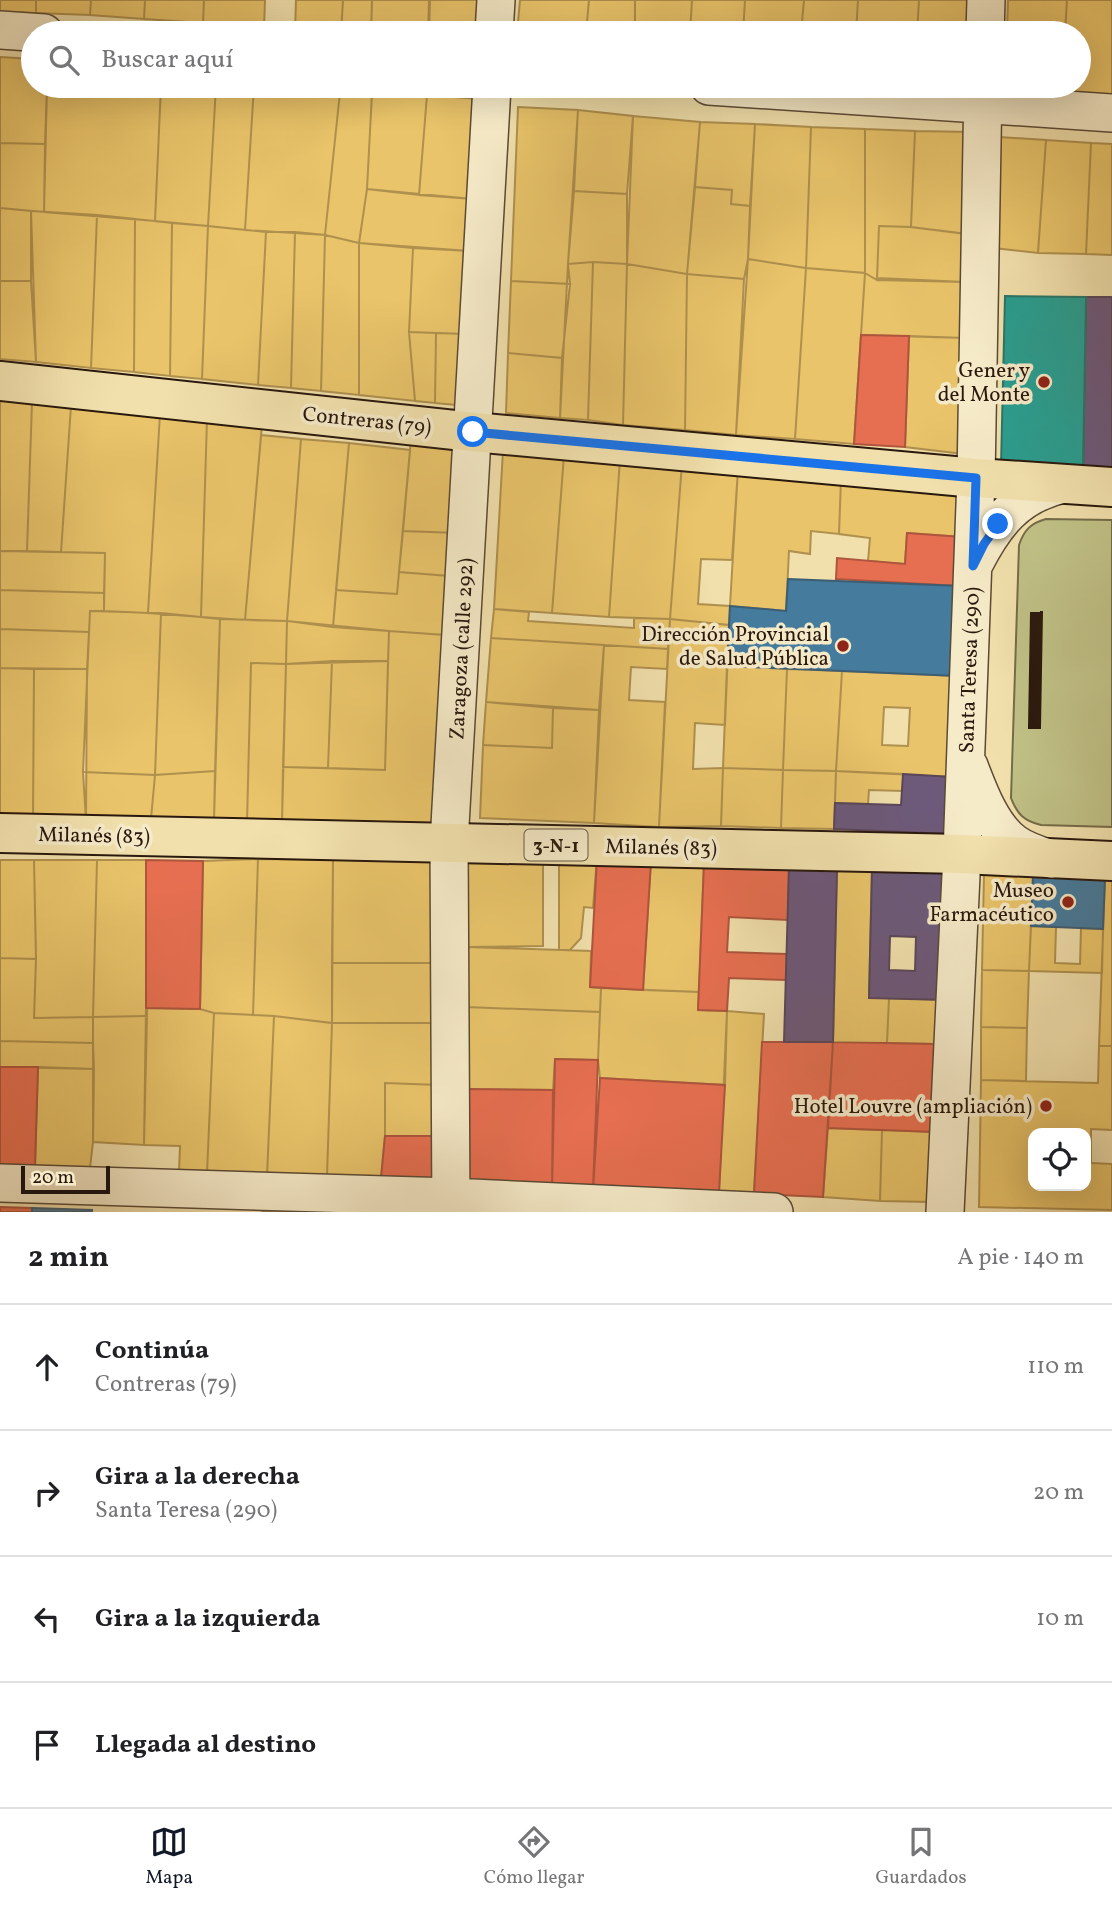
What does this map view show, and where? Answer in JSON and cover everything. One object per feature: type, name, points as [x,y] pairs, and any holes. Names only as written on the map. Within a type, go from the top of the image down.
[{"type":"main road","name":"Contreras (79)","points":[[0,381],[473,432],[976,478],[1112,487]]},
{"type":"main road","name":"Milanés (83)","points":[[0,832],[1112,861]]},
{"type":"street","points":[[495,21],[496,0]]},
{"type":"street","points":[[985,21],[986,0]]},
{"type":"street","points":[[0,30],[21,31]]},
{"type":"street","name":"Zaragoza (calle 292)","points":[[451,1204],[449,843],[491,98]]},
{"type":"street","name":"Santa Teresa (290)","points":[[945,1212],[976,478],[983,98]]},
{"type":"street","points":[[1004,98],[1112,113]]},
{"type":"street","points":[[973,566],[998,524],[1016,506],[1032,494],[1063,484]]},
{"type":"street","points":[[966,758],[977,787],[1002,832],[1015,844],[1030,852],[1053,859]]},
{"type":"street","points":[[0,1183],[451,1204],[774,1212]]},
{"type":"green space","points":[[1046,519],[1112,520],[1112,827],[1041,825],[1022,816],[1011,798],[1019,545],[1029,528]]},
{"type":"building: Viviendas","points":[[0,0],[36,0],[36,13],[0,12]]},
{"type":"building: Viviendas","points":[[36,0],[91,0],[90,15],[36,13]]},
{"type":"building: Viviendas","points":[[91,0],[145,0],[144,19],[90,15]]},
{"type":"building: Viviendas","points":[[145,0],[204,0],[203,21],[144,19]]},
{"type":"building: Viviendas","points":[[204,0],[265,0],[264,21],[203,21]]},
{"type":"building: Viviendas","points":[[296,0],[343,0],[342,21],[295,21]]},
{"type":"building: Viviendas","points":[[343,0],[372,0],[371,21],[342,21]]},
{"type":"building: Viviendas","points":[[372,0],[429,0],[428,21],[371,21]]},
{"type":"building: Viviendas","points":[[430,0],[484,0],[483,21],[429,21]]},
{"type":"building: Viviendas","points":[[520,0],[589,0],[587,21],[518,21]]},
{"type":"building: Viviendas","points":[[589,0],[635,0],[635,21],[587,21]]},
{"type":"building: Viviendas","points":[[635,0],[692,0],[691,21],[635,21]]},
{"type":"building: Viviendas","points":[[692,0],[745,0],[744,21],[691,21]]},
{"type":"building: Viviendas","points":[[745,0],[804,0],[802,21],[744,21]]},
{"type":"building: Viviendas","points":[[804,0],[858,0],[857,21],[802,21]]},
{"type":"building: Viviendas","points":[[858,0],[919,0],[918,21],[857,21]]},
{"type":"building: Viviendas","points":[[919,0],[972,0],[971,21],[918,21]]},
{"type":"building: Viviendas","points":[[1008,0],[1067,0],[1066,21],[1007,21]]},
{"type":"building: Viviendas","points":[[1067,0],[1112,0],[1112,96],[1091,94],[1091,21],[1066,21]]},
{"type":"building: Viviendas","points":[[0,57],[21,58],[21,98],[47,98],[45,144],[0,143]]},
{"type":"building: Viviendas","points":[[47,98],[160,98],[155,221],[44,212]]},
{"type":"building: Viviendas","points":[[160,98],[215,98],[208,226],[155,221]]},
{"type":"building: Viviendas","points":[[215,98],[253,98],[245,230],[208,226]]},
{"type":"building: Viviendas","points":[[253,98],[339,98],[325,235],[245,230]]},
{"type":"building: Viviendas","points":[[339,98],[372,98],[367,189],[359,243],[325,235]]},
{"type":"building: Viviendas","points":[[372,98],[427,98],[419,195],[367,189]]},
{"type":"building: Viviendas","points":[[427,98],[480,99],[472,199],[419,195]]},
{"type":"building: Viviendas","points":[[518,107],[578,110],[568,264],[570,284],[511,281]]},
{"type":"building: Viviendas","points":[[578,110],[633,116],[627,194],[574,191]]},
{"type":"building: Viviendas","points":[[633,116],[700,122],[687,274],[627,264]]},
{"type":"building: Viviendas","points":[[700,122],[755,124],[750,206],[731,204],[732,190],[695,187]]},
{"type":"building: Viviendas","points":[[755,124],[811,127],[806,268],[748,259]]},
{"type":"building: Viviendas","points":[[811,127],[865,129],[865,273],[806,268]]},
{"type":"building: Viviendas","points":[[865,129],[915,131],[911,227],[879,226],[877,280],[865,273]]},
{"type":"building: Viviendas","points":[[915,131],[972,132],[967,234],[911,227]]},
{"type":"building: Viviendas","points":[[999,137],[1046,140],[1038,253],[994,248]]},
{"type":"building: Viviendas","points":[[1046,140],[1091,143],[1086,254],[1038,253]]},
{"type":"building: Viviendas","points":[[0,143],[45,144],[44,212],[0,208]]},
{"type":"building: Viviendas","points":[[1091,143],[1112,144],[1112,255],[1086,254]]},
{"type":"building: Viviendas","points":[[695,187],[732,190],[731,204],[750,206],[748,259],[744,279],[687,274]]},
{"type":"building: Viviendas","points":[[367,189],[472,199],[470,251],[359,243]]},
{"type":"building: Viviendas","points":[[574,191],[627,194],[627,264],[568,264]]},
{"type":"building: Viviendas","points":[[0,208],[31,211],[31,281],[0,281]]},
{"type":"building: Viviendas","points":[[31,211],[97,215],[91,368],[36,362]]},
{"type":"building: Viviendas","points":[[97,215],[135,219],[134,372],[91,368]]},
{"type":"building: Viviendas","points":[[135,219],[172,223],[170,376],[134,372]]},
{"type":"building: Viviendas","points":[[172,223],[208,226],[202,379],[170,376]]},
{"type":"building: Viviendas","points":[[208,226],[266,232],[258,385],[202,379]]},
{"type":"building: Viviendas","points":[[879,226],[967,234],[965,282],[877,278]]},
{"type":"building: Viviendas","points":[[266,232],[295,232],[291,388],[258,385]]},
{"type":"building: Viviendas","points":[[295,232],[325,235],[321,391],[291,388]]},
{"type":"building: Viviendas","points":[[325,235],[359,243],[359,395],[321,391]]},
{"type":"building: Viviendas","points":[[359,243],[413,248],[409,332],[415,401],[359,395]]},
{"type":"building: Viviendas","points":[[413,248],[470,251],[466,334],[409,332]]},
{"type":"building: Viviendas","points":[[748,259],[806,268],[795,439],[736,435]]},
{"type":"building: Viviendas","points":[[593,262],[588,420],[560,418],[568,264]]},
{"type":"building: Viviendas","points":[[593,262],[627,264],[623,425],[588,420]]},
{"type":"building: Viviendas","points":[[627,264],[687,274],[685,430],[623,425]]},
{"type":"building: Viviendas","points":[[806,268],[865,273],[854,444],[795,439]]},
{"type":"building: Viviendas","points":[[865,273],[877,280],[965,282],[964,338],[861,335]]},
{"type":"building: Viviendas","points":[[687,274],[744,279],[736,435],[685,430]]},
{"type":"building: Viviendas","points":[[0,281],[31,281],[36,362],[0,359]]},
{"type":"building: Viviendas","points":[[511,281],[570,284],[562,358],[508,353]]},
{"type":"building: Viviendas","points":[[409,332],[436,333],[435,403],[415,401]]},
{"type":"building: Viviendas","points":[[436,333],[466,334],[467,406],[435,403]]},
{"type":"building: Viviendas","points":[[909,336],[964,338],[964,454],[905,447]]},
{"type":"building: Viviendas","points":[[508,353],[562,358],[560,418],[506,413]]},
{"type":"building: Viviendas","points":[[0,399],[32,402],[27,551],[0,551]]},
{"type":"building: Viviendas","points":[[32,402],[71,406],[61,552],[27,551]]},
{"type":"building: Viviendas","points":[[71,406],[160,414],[148,613],[104,611],[105,553],[61,552]]},
{"type":"building: Viviendas","points":[[160,414],[207,419],[201,617],[148,613]]},
{"type":"building: Viviendas","points":[[207,419],[262,425],[245,620],[201,617]]},
{"type":"building: Viviendas","points":[[261,435],[301,439],[287,621],[245,620]]},
{"type":"building: Viviendas","points":[[301,439],[349,443],[333,627],[287,621]]},
{"type":"building: Viviendas","points":[[411,439],[463,445],[457,533],[403,531]]},
{"type":"building: Viviendas","points":[[349,443],[410,450],[397,594],[336,590]]},
{"type":"building: Viviendas","points":[[503,450],[564,455],[552,613],[494,609]]},
{"type":"building: Viviendas","points":[[564,455],[620,459],[609,617],[552,613]]},
{"type":"building: Viviendas","points":[[620,459],[682,464],[670,619],[609,617]]},
{"type":"building: Viviendas","points":[[682,464],[738,469],[732,560],[701,559],[698,604],[730,606],[729,625],[670,619]]},
{"type":"building: Viviendas","points":[[738,469],[841,479],[839,534],[811,531],[810,554],[789,551],[786,611],[730,606]]},
{"type":"building: Viviendas","points":[[841,479],[967,492],[962,537],[907,533],[905,564],[868,561],[870,538],[839,534]]},
{"type":"building: Viviendas","points":[[403,531],[457,533],[449,576],[399,572]]},
{"type":"building: Viviendas","points":[[0,551],[105,553],[104,593],[0,590]]},
{"type":"building: Viviendas","points":[[399,572],[449,576],[445,635],[333,627],[336,590],[397,594]]},
{"type":"building: Viviendas","points":[[0,590],[104,593],[104,611],[90,611],[89,632],[0,629]]},
{"type":"building: Viviendas","points":[[494,609],[529,612],[528,621],[634,628],[634,618],[670,619],[668,649],[491,638]]},
{"type":"building: Viviendas","points":[[90,611],[161,613],[155,775],[83,772]]},
{"type":"building: Viviendas","points":[[161,613],[220,619],[215,771],[155,775]]},
{"type":"building: Viviendas","points":[[220,619],[287,621],[286,664],[251,663],[247,822],[214,820]]},
{"type":"building: Viviendas","points":[[670,619],[729,625],[725,725],[695,723],[693,769],[723,768],[721,826],[659,827]]},
{"type":"building: Viviendas","points":[[287,621],[389,631],[388,661],[286,664]]},
{"type":"building: Viviendas","points":[[0,629],[89,632],[87,669],[0,668]]},
{"type":"building: Viviendas","points":[[389,631],[445,635],[441,827],[282,823],[283,767],[385,770]]},
{"type":"building: Viviendas","points":[[491,638],[604,645],[599,710],[486,702]]},
{"type":"building: Viviendas","points":[[604,645],[668,649],[667,669],[631,667],[629,700],[665,702],[659,827],[594,823]]},
{"type":"building: Viviendas","points":[[332,661],[388,661],[385,770],[328,768]]},
{"type":"building: Viviendas","points":[[332,661],[328,768],[283,767],[286,664]]},
{"type":"building: Viviendas","points":[[251,663],[286,664],[282,823],[247,822]]},
{"type":"building: Viviendas","points":[[727,666],[787,669],[783,770],[723,768]]},
{"type":"building: Viviendas","points":[[0,668],[34,669],[33,819],[0,819]]},
{"type":"building: Viviendas","points":[[34,669],[87,669],[86,820],[33,819]]},
{"type":"building: Viviendas","points":[[787,669],[842,671],[836,771],[783,770]]},
{"type":"building: Viviendas","points":[[842,671],[957,676],[952,777],[836,771]],"holes":[[[884,707],[910,708],[908,746],[882,745]]]},
{"type":"building: Viviendas","points":[[486,702],[553,708],[552,748],[483,745]]},
{"type":"building: Viviendas","points":[[553,708],[599,710],[594,823],[480,818],[483,745],[552,748]]},
{"type":"building: Viviendas","points":[[723,768],[783,770],[781,828],[721,826]]},
{"type":"building: Viviendas","points":[[783,770],[836,771],[834,829],[781,828]]},
{"type":"building: Viviendas","points":[[215,771],[214,820],[151,819],[155,775]]},
{"type":"building: Viviendas","points":[[836,771],[903,774],[903,791],[869,790],[868,804],[835,803]]},
{"type":"building: Viviendas","points":[[83,772],[155,775],[151,819],[86,820]]},
{"type":"building: Viviendas","points":[[465,853],[543,853],[543,946],[466,947]]},
{"type":"building: Viviendas","points":[[559,855],[597,858],[593,908],[584,907],[581,938],[570,950],[559,950]]},
{"type":"building: Viviendas","points":[[258,859],[253,1015],[214,1013],[200,1009],[203,861]]},
{"type":"building: Viviendas","points":[[258,859],[333,860],[332,1023],[253,1015]]},
{"type":"building: Viviendas","points":[[0,860],[34,860],[36,959],[0,958]]},
{"type":"building: Viviendas","points":[[34,860],[97,860],[93,1017],[34,1018]]},
{"type":"building: Viviendas","points":[[97,860],[146,860],[147,1016],[93,1017]]},
{"type":"building: Viviendas","points":[[333,860],[436,860],[438,963],[332,963]]},
{"type":"building: Viviendas","points":[[651,861],[704,863],[699,992],[643,990]]},
{"type":"building: Viviendas","points":[[837,869],[872,869],[869,998],[889,998],[887,1043],[833,1042]]},
{"type":"building: Viviendas","points":[[984,873],[1033,876],[1029,971],[982,970]]},
{"type":"building: Viviendas","points":[[1105,878],[1112,878],[1112,1046],[1099,1046]]},
{"type":"building: Viviendas","points":[[1031,926],[1056,927],[1055,963],[1080,964],[1081,928],[1103,929],[1102,973],[1029,971]]},
{"type":"building: Viviendas","points":[[466,947],[591,951],[590,987],[601,988],[600,1012],[466,1007]]},
{"type":"building: Viviendas","points":[[0,958],[36,959],[34,1018],[93,1017],[93,1043],[0,1041]]},
{"type":"building: Viviendas","points":[[332,963],[438,963],[438,1023],[332,1023]]},
{"type":"building: Viviendas","points":[[982,970],[1029,971],[1027,1028],[981,1027]]},
{"type":"building: Viviendas","points":[[601,988],[699,992],[698,1010],[727,1011],[725,1085],[600,1078],[598,1060]]},
{"type":"building: Viviendas","points":[[889,998],[947,1000],[934,1044],[887,1043]]},
{"type":"building: Viviendas","points":[[466,1007],[600,1012],[598,1060],[555,1059],[553,1090],[467,1089]]},
{"type":"building: Viviendas","points":[[146,1008],[200,1009],[214,1013],[207,1173],[179,1172],[180,1146],[144,1145]]},
{"type":"building: Viviendas","points":[[727,1011],[764,1014],[754,1194],[719,1192]]},
{"type":"building: Viviendas","points":[[214,1013],[274,1016],[267,1176],[207,1173]]},
{"type":"building: Viviendas","points":[[147,1016],[144,1145],[93,1142],[93,1017]]},
{"type":"building: Viviendas","points":[[274,1016],[332,1023],[327,1176],[267,1176]]},
{"type":"building: Viviendas","points":[[332,1023],[438,1023],[439,1085],[385,1083],[385,1136],[381,1178],[327,1176]]},
{"type":"building: Viviendas","points":[[981,1027],[1027,1028],[1026,1081],[981,1080]]},
{"type":"building: Viviendas","points":[[0,1041],[93,1043],[94,1069],[0,1067]]},
{"type":"building: Viviendas","name":"Hotel Louvre (ampliación)","points":[[1099,1046],[1112,1046],[1112,1130],[1028,1128],[1028,1191],[1091,1191],[1091,1163],[1112,1164],[1112,1210],[979,1207],[981,1080],[1098,1083]]},
{"type":"building: Viviendas","points":[[38,1067],[94,1069],[90,1168],[35,1166]]},
{"type":"building: Viviendas","points":[[385,1083],[439,1085],[438,1136],[385,1136]]},
{"type":"building: Viviendas","points":[[828,1128],[882,1130],[880,1201],[823,1197]]},
{"type":"building: Viviendas","points":[[882,1130],[935,1132],[933,1202],[880,1201]]},
{"type":"building: Viviendas","points":[[261,1208],[322,1211],[322,1212],[262,1212]]},
{"type":"building: Comercios","points":[[861,335],[909,336],[905,447],[854,444]]},
{"type":"building: Comercios","points":[[907,533],[962,537],[960,586],[836,579],[837,558],[905,564]]},
{"type":"building: Comercios","points":[[597,858],[651,861],[643,990],[590,987]]},
{"type":"building: Comercios","points":[[146,860],[203,861],[200,1009],[146,1008]]},
{"type":"building: Comercios","points":[[704,863],[789,867],[788,920],[729,917],[727,952],[787,954],[786,980],[729,978],[727,1011],[698,1010]]},
{"type":"building: Comercios","points":[[762,1042],[833,1042],[823,1197],[754,1194]]},
{"type":"building: Comercios","points":[[833,1042],[934,1044],[935,1132],[828,1128]]},
{"type":"building: Comercios","points":[[555,1059],[598,1060],[593,1190],[552,1188]]},
{"type":"building: Comercios","points":[[0,1067],[38,1067],[35,1166],[0,1165]]},
{"type":"building: Comercios","points":[[600,1078],[725,1085],[719,1192],[593,1190]]},
{"type":"building: Comercios","points":[[467,1089],[553,1090],[552,1188],[466,1188]]},
{"type":"building: Comercios","points":[[385,1136],[438,1136],[439,1182],[381,1178]]},
{"type":"building: Comercios","points":[[0,1207],[32,1208],[32,1212],[0,1212]]},
{"type":"building: Oficinas","points":[[1086,297],[1112,297],[1112,468],[1083,468]]},
{"type":"building: Oficinas","points":[[903,774],[952,777],[949,834],[834,829],[835,803],[901,805]]},
{"type":"building: Oficinas","points":[[789,867],[837,869],[833,1042],[784,1042]]},
{"type":"building: Oficinas","points":[[872,869],[939,871],[951,888],[947,1000],[869,998]],"holes":[[[890,936],[916,937],[915,971],[889,970]]]},
{"type":"building: Escuelas","name":"Gener y del Monte","points":[[1005,296],[1086,297],[1083,468],[1001,466]]},
{"type":"building: Público","name":"Dirección Provincial de Salud Pública","points":[[788,579],[960,586],[957,676],[727,666],[730,606],[786,611]]},
{"type":"building: Público","name":"Museo Farmacéutico","points":[[1033,876],[1105,878],[1103,929],[1031,926]]},
{"type":"building: Público","points":[[32,1208],[92,1210],[92,1212],[32,1212]]},
{"type":"building: Otros","points":[[1041,612],[1040,728],[1038,728]]},
{"type":"building: Otros","points":[[1031,613],[1033,613],[1029,728]]},
{"type":"building: Otros","points":[[1034,613],[1034,728],[1032,728]]},
{"type":"building: Otros","points":[[1037,613],[1039,613],[1035,728]]},
{"type":"place","name":"Gener y del Monte","points":[[1044,382]]},
{"type":"place","name":"Dirección Provincial de Salud Pública","points":[[843,646]]},
{"type":"place","name":"Museo Farmacéutico","points":[[1068,902]]},
{"type":"place","name":"Hotel Louvre (ampliación)","points":[[1046,1106]]},
{"type":"route","points":[[473,432],[976,478],[973,566],[998,524]]}]
